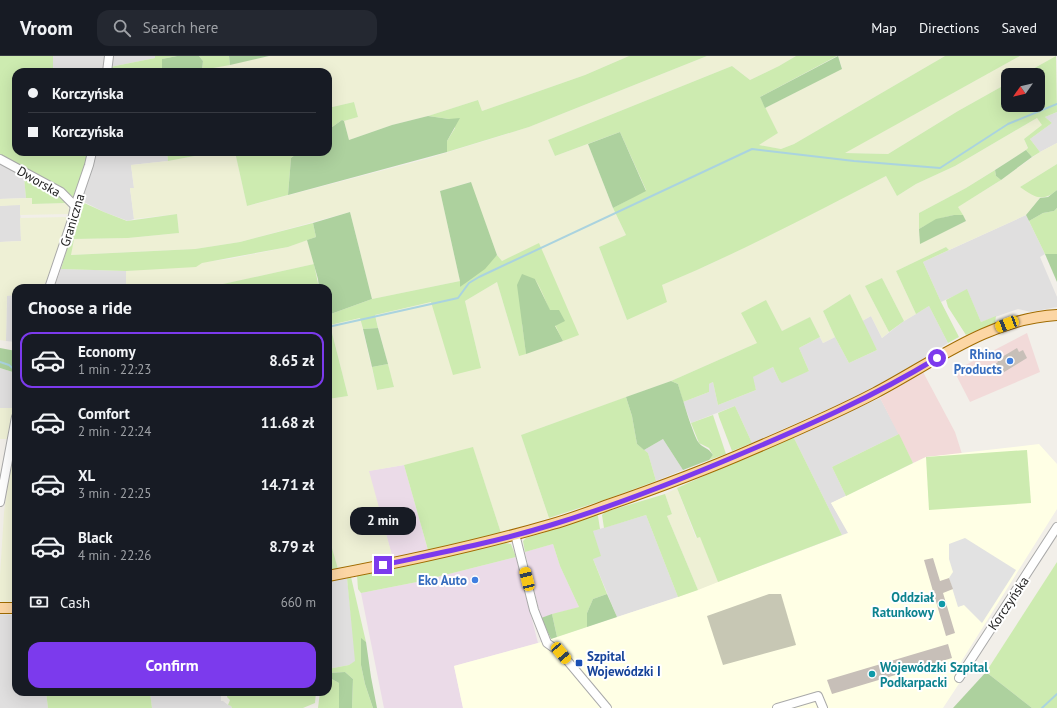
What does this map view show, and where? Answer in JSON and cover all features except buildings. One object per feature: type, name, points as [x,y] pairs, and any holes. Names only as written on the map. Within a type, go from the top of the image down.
[{"type":"main road","points":[[332,575],[428,555],[551,525],[668,484],[809,425],[865,398],[955,347],[983,334],[1007,324],[1057,315]]},
{"type":"main road","points":[[0,608],[12,608]]},
{"type":"street","points":[[108,68],[109,56]]},
{"type":"street","name":"Graniczna","points":[[50,284],[72,220],[91,156]]},
{"type":"street","name":"Dworska","points":[[0,160],[61,192],[75,206]]},
{"type":"street","points":[[0,502],[12,438]]},
{"type":"street","name":"Korczyńska","points":[[959,678],[1057,526]]},
{"type":"street","points":[[515,534],[534,610],[547,643],[561,653],[607,708]]},
{"type":"street","points":[[776,708],[818,696],[823,708]]},
{"type":"shaded area","points":[[53,56],[107,56],[105,68],[53,68]]},
{"type":"shaded area","points":[[111,56],[155,56],[155,58],[110,67]]},
{"type":"shaded area","points":[[269,56],[629,56],[585,75],[482,111],[478,100],[428,116],[392,125],[349,140],[344,121],[358,117],[354,102],[332,107],[332,68],[210,68]]},
{"type":"shaded area","points":[[707,56],[796,56],[750,80],[732,66],[548,140],[555,156],[588,144],[613,208],[626,235],[599,247],[627,320],[662,285],[760,240],[886,176],[897,196],[916,184],[955,166],[1037,118],[1043,125],[1024,139],[1028,149],[966,188],[919,213],[920,243],[966,221],[957,207],[995,184],[1040,152],[1057,143],[1057,164],[1020,187],[1040,198],[1026,215],[949,250],[946,247],[896,271],[916,314],[904,321],[882,278],[865,286],[889,332],[882,338],[871,316],[862,321],[850,294],[823,311],[835,337],[823,343],[810,317],[782,331],[766,301],[757,343],[671,381],[521,435],[549,518],[501,533],[473,448],[404,465],[369,471],[393,559],[338,569],[332,548],[332,398],[348,396],[332,333],[332,325],[360,318],[377,390],[394,387],[375,315],[431,302],[481,368],[465,301],[497,282],[519,356],[539,244],[502,261],[497,255],[470,182],[440,191],[460,281],[372,299],[350,212],[240,242],[195,249],[70,255],[74,239],[128,238],[179,233],[177,214],[134,219],[130,188],[134,188],[131,165],[168,161],[195,156],[236,156],[247,206],[426,159],[529,127]]},
{"type":"shaded area","points":[[838,56],[945,56],[794,144],[781,149],[758,145],[778,133],[765,108],[842,68]]},
{"type":"shaded area","points":[[1020,56],[1056,56],[1035,68],[1001,68],[1001,87],[958,111],[888,154],[844,153]]},
{"type":"shaded area","points":[[1057,112],[1057,143],[1040,152],[1030,139],[1052,123],[1045,117]]},
{"type":"shaded area","points":[[93,156],[167,156],[168,161],[131,165],[134,188],[130,188],[134,219],[128,221],[104,212],[82,201]]},
{"type":"shaded area","points":[[0,164],[24,177],[26,198],[0,199]]},
{"type":"shaded area","points":[[32,198],[32,204],[67,203],[70,214],[20,215],[20,205],[0,206],[0,199]]},
{"type":"shaded area","points":[[20,204],[21,241],[0,242],[0,206]]},
{"type":"shaded area","points":[[1026,215],[1045,254],[1040,257],[1057,297],[1057,307],[1031,312],[1018,309],[981,322],[967,290],[941,302],[923,262]]},
{"type":"shaded area","points":[[67,217],[69,219],[55,261],[45,284],[12,284],[12,295],[7,296],[6,341],[0,340],[0,242],[21,241],[20,218]]},
{"type":"shaded area","points":[[307,240],[314,264],[224,284],[126,284],[126,271],[229,259],[288,247]]},
{"type":"shaded area","points":[[61,269],[126,271],[126,284],[55,284]]},
{"type":"shaded area","points":[[7,295],[12,295],[12,342],[6,341]]},
{"type":"shaded area","points":[[929,306],[948,343],[909,368],[858,396],[752,443],[735,406],[691,423],[683,402],[709,392],[709,384],[713,382],[718,405],[756,390],[752,377],[773,367],[779,380],[809,371],[799,348],[820,337],[823,343],[835,337],[849,363],[877,350],[862,321],[871,316],[882,338],[904,321]]},
{"type":"shaded area","points":[[1027,333],[1040,372],[970,402],[954,371]]},
{"type":"shaded area","points":[[0,368],[12,372],[12,408],[0,408]]},
{"type":"shaded area","points":[[923,372],[955,432],[962,454],[926,457],[913,463],[880,398]]},
{"type":"shaded area","points":[[880,398],[899,434],[832,467],[846,496],[831,503],[849,533],[842,535],[793,436]]},
{"type":"shaded area","points":[[0,408],[12,408],[12,421],[8,439],[0,439]]},
{"type":"shaded area","points":[[663,439],[683,470],[656,481],[648,453],[644,450]]},
{"type":"shaded area","points":[[1039,444],[1057,464],[1057,509],[961,662],[961,669],[966,673],[943,708],[463,708],[454,666],[538,643],[678,597],[848,533],[831,503],[926,457]]},
{"type":"shaded area","points":[[12,461],[12,601],[3,602],[0,600],[0,575],[4,513]]},
{"type":"shaded area","points":[[404,465],[428,550],[393,559],[368,471]]},
{"type":"shaded area","points":[[677,488],[696,538],[700,536],[718,582],[698,590],[667,516],[672,514],[665,494]]},
{"type":"shaded area","points":[[646,515],[678,597],[617,617],[593,559],[593,531]]},
{"type":"shaded area","points":[[965,538],[1016,570],[982,623],[964,605],[958,607],[949,578],[953,572],[949,559],[949,544]]},
{"type":"shaded area","points":[[553,544],[560,566],[579,607],[541,618],[525,552]]},
{"type":"shaded area","points":[[516,557],[538,643],[454,666],[463,708],[384,708],[361,593],[417,582]]},
{"type":"shaded area","points":[[347,578],[356,661],[349,665],[332,668],[332,581]]},
{"type":"shaded area","points":[[769,594],[781,594],[796,645],[723,665],[707,616]]},
{"type":"shaded area","points":[[0,614],[12,615],[12,696],[46,696],[48,708],[0,708]]},
{"type":"shaded area","points":[[150,696],[221,696],[221,701],[232,708],[152,708]]},
{"type":"green space","points":[[0,56],[53,56],[53,68],[12,68],[12,156],[89,156],[74,198],[60,186],[0,156]]},
{"type":"green space","points":[[155,56],[177,56],[162,59],[162,68],[110,68],[110,67],[155,58]]},
{"type":"green space","points":[[177,56],[199,56],[203,61],[202,68],[162,68],[162,59]]},
{"type":"green space","points":[[199,56],[229,56],[230,65],[202,68],[203,61]]},
{"type":"green space","points":[[229,56],[269,56],[230,65]]},
{"type":"green space","points":[[629,56],[707,56],[529,127],[447,152],[447,141],[455,128],[449,119],[428,116],[478,100],[482,111],[585,75]]},
{"type":"green space","points":[[796,56],[837,56],[760,97],[778,133],[759,145],[781,149],[794,144],[945,56],[1020,56],[845,153],[888,154],[958,111],[1001,87],[1001,112],[1045,112],[1045,68],[1035,68],[1056,56],[1057,112],[1045,117],[1052,123],[1030,139],[1040,152],[1032,157],[1026,150],[1028,148],[1024,139],[1042,125],[1037,118],[955,166],[916,184],[897,196],[886,176],[803,219],[691,273],[662,285],[667,302],[627,320],[599,247],[626,235],[613,208],[646,190],[620,132],[555,156],[548,140],[732,66],[750,80]]},
{"type":"green space","points":[[838,56],[842,69],[765,108],[760,97]]},
{"type":"green space","points":[[354,102],[358,117],[344,121],[342,120],[332,127],[332,107]]},
{"type":"green space","points":[[428,116],[449,119],[460,118],[447,141],[447,152],[288,195],[291,158],[294,156],[332,156],[332,127],[342,120],[344,121],[349,140],[392,125]]},
{"type":"green space","points":[[620,132],[646,191],[613,208],[588,144]]},
{"type":"green space","points":[[1026,150],[1032,157],[1001,180],[996,176],[995,170]]},
{"type":"green space","points":[[167,156],[195,156],[168,161]]},
{"type":"green space","points":[[236,156],[294,156],[291,158],[288,195],[247,206]]},
{"type":"green space","points":[[1057,164],[1057,190],[1052,194],[1038,197],[1030,194],[1020,187]]},
{"type":"green space","points":[[995,170],[996,176],[1001,180],[958,207],[963,215],[945,217],[919,229],[919,213],[966,188]]},
{"type":"green space","points":[[24,177],[58,194],[67,203],[32,204],[32,198],[26,198]]},
{"type":"green space","points":[[471,182],[497,255],[485,269],[460,287],[460,281],[440,191]]},
{"type":"green space","points":[[1057,190],[1057,208],[1054,211],[1043,213],[1029,221],[1026,215],[1040,198],[1048,197]]},
{"type":"green space","points":[[82,202],[127,221],[177,214],[179,233],[128,238],[74,239],[71,255],[195,249],[240,242],[313,223],[316,237],[288,247],[202,263],[196,267],[126,271],[61,269],[78,206]]},
{"type":"green space","points":[[1057,208],[1057,254],[1045,254],[1029,221],[1043,213],[1054,211]]},
{"type":"green space","points":[[350,212],[372,299],[332,314],[332,284],[319,284],[307,240],[316,237],[313,223]]},
{"type":"green space","points":[[954,215],[963,215],[966,221],[920,244],[919,229],[936,219]]},
{"type":"green space","points":[[539,243],[579,335],[563,341],[535,279],[522,323],[526,354],[519,356],[497,282],[465,301],[481,368],[453,375],[431,302],[375,315],[378,328],[363,329],[360,318],[332,325],[332,314],[372,299],[460,281],[460,287],[497,255],[502,261]]},
{"type":"green space","points":[[946,247],[949,250],[923,262],[959,337],[948,343],[929,306],[916,314],[896,271]]},
{"type":"green space","points":[[1045,254],[1057,254],[1057,282]]},
{"type":"green space","points":[[314,264],[318,284],[223,284]]},
{"type":"green space","points":[[522,274],[535,279],[550,310],[559,310],[565,321],[555,326],[563,341],[526,354],[517,285]]},
{"type":"green space","points":[[882,278],[904,321],[889,332],[865,286]]},
{"type":"green space","points":[[967,289],[981,322],[996,316],[995,323],[966,335],[948,307],[946,300]]},
{"type":"green space","points":[[850,294],[877,350],[849,363],[823,311]]},
{"type":"green space","points":[[766,300],[782,331],[810,317],[820,337],[799,348],[809,371],[782,383],[773,367],[753,377],[756,390],[718,405],[713,382],[709,384],[709,392],[683,402],[678,384],[671,381],[757,343],[741,313]]},
{"type":"green space","points":[[378,328],[388,364],[372,367],[363,329]]},
{"type":"green space","points":[[332,333],[348,396],[332,398]]},
{"type":"green space","points":[[0,348],[12,350],[12,372],[0,368]]},
{"type":"green space","points":[[388,364],[394,387],[377,390],[372,367]]},
{"type":"green space","points":[[671,381],[678,384],[694,433],[699,443],[713,455],[709,460],[683,470],[663,439],[644,450],[637,444],[632,416],[626,397]]},
{"type":"green space","points":[[626,397],[632,416],[637,444],[648,453],[656,481],[549,518],[521,435]]},
{"type":"green space","points":[[735,406],[752,443],[732,451],[718,413]]},
{"type":"green space","points":[[713,415],[726,454],[709,460],[713,455],[709,448],[699,443],[691,423]]},
{"type":"green space","points":[[899,434],[913,463],[846,496],[832,467]]},
{"type":"green space","points":[[793,436],[842,535],[718,582],[700,537],[697,538],[677,488]]},
{"type":"green space","points":[[473,447],[501,533],[428,550],[404,465]]},
{"type":"green space","points":[[1027,450],[1031,503],[929,510],[926,457]]},
{"type":"green space","points":[[665,494],[672,514],[667,516],[698,590],[678,597],[646,515],[604,528],[602,515],[605,512]]},
{"type":"green space","points":[[595,512],[598,516],[600,529],[593,531],[601,556],[593,559],[607,594],[593,599],[587,613],[587,627],[557,637],[552,614],[579,607],[560,566],[553,544],[525,552],[523,541],[526,538],[543,533]]},
{"type":"green space","points":[[505,543],[511,544],[516,557],[417,582],[361,593],[358,589],[357,575]]},
{"type":"green space","points":[[332,548],[338,569],[332,570]]},
{"type":"green space","points":[[1057,562],[1057,708],[1032,708],[986,672]]},
{"type":"green space","points":[[351,577],[366,642],[361,639],[361,665],[365,684],[373,708],[352,708],[353,679],[345,672],[332,673],[332,668],[349,665],[355,661],[347,578]]},
{"type":"green space","points":[[607,594],[617,617],[587,627],[587,613],[593,599]]},
{"type":"green space","points":[[552,614],[557,637],[551,639],[541,618]]},
{"type":"green space","points":[[361,638],[366,642],[377,708],[373,708],[365,684],[361,665]]},
{"type":"green space","points":[[345,672],[353,679],[352,708],[339,708],[339,683],[332,679],[332,673]]},
{"type":"green space","points":[[986,672],[1032,708],[953,708]]},
{"type":"green space","points":[[332,679],[339,683],[339,708],[318,708],[320,696],[332,696]]},
{"type":"green space","points":[[46,696],[150,696],[152,708],[48,708]]},
{"type":"green space","points":[[316,696],[315,703],[303,708],[232,708],[228,705],[230,700],[227,697]]},
{"type":"waterway","points":[[332,326],[458,298],[469,283],[479,277],[752,149],[854,161],[940,168],[1008,124],[1057,104]]},
{"type":"waterway","points":[[0,362],[12,368]]},
{"type":"waterway","points":[[1042,708],[1057,694]]},
{"type":"place","name":"Rhino Products","points":[[1010,361]]},
{"type":"place","name":"Eko Auto","points":[[475,580]]},
{"type":"place","name":"Oddział Ratunkowy","points":[[942,604]]},
{"type":"place","name":"Szpital Wojewódzki I","points":[[579,663]]},
{"type":"place","name":"Wojewódzki Szpital Podkarpacki","points":[[872,674]]},
{"type":"route","points":[[383,565],[551,525],[668,484],[809,425],[892,384],[937,358]]}]
